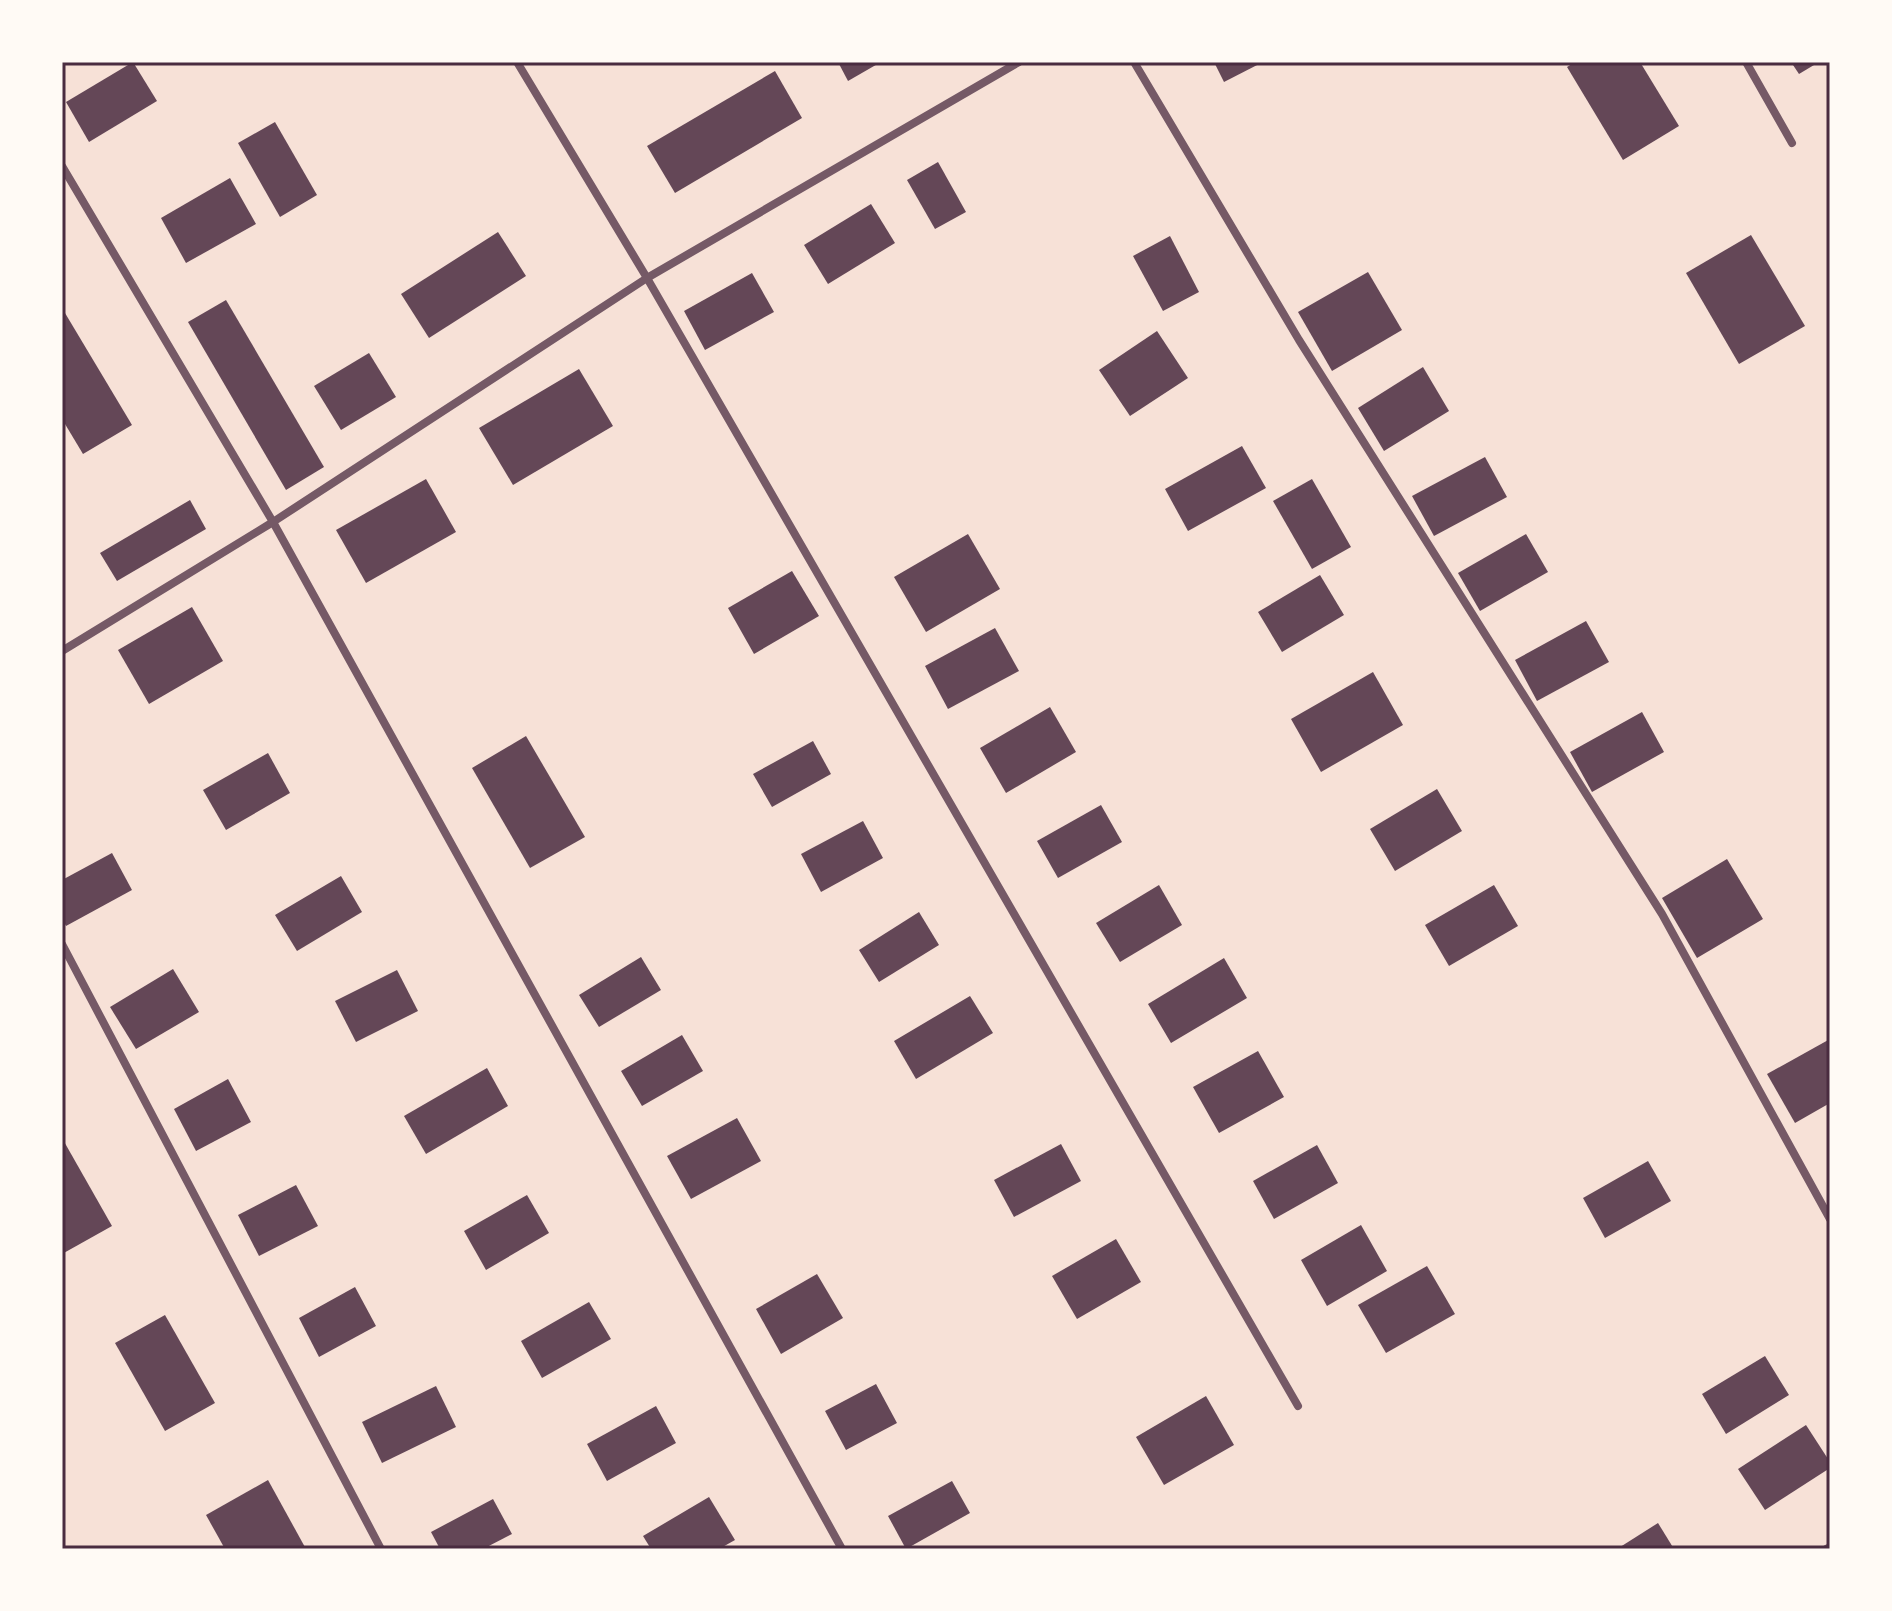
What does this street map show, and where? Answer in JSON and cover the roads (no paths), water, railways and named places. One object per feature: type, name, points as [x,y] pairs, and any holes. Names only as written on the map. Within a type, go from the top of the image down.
[{"type":"street","points":[[517,62],[647,278],[1298,1406]]},
{"type":"street","points":[[62,651],[273,522],[647,278],[1019,62]]},
{"type":"street","points":[[1134,62],[1299,340],[1662,914],[1830,1219]]},
{"type":"street","points":[[1746,62],[1792,143]]},
{"type":"street","points":[[62,166],[273,522],[842,1549]]},
{"type":"street","points":[[62,944],[381,1549]]}]
